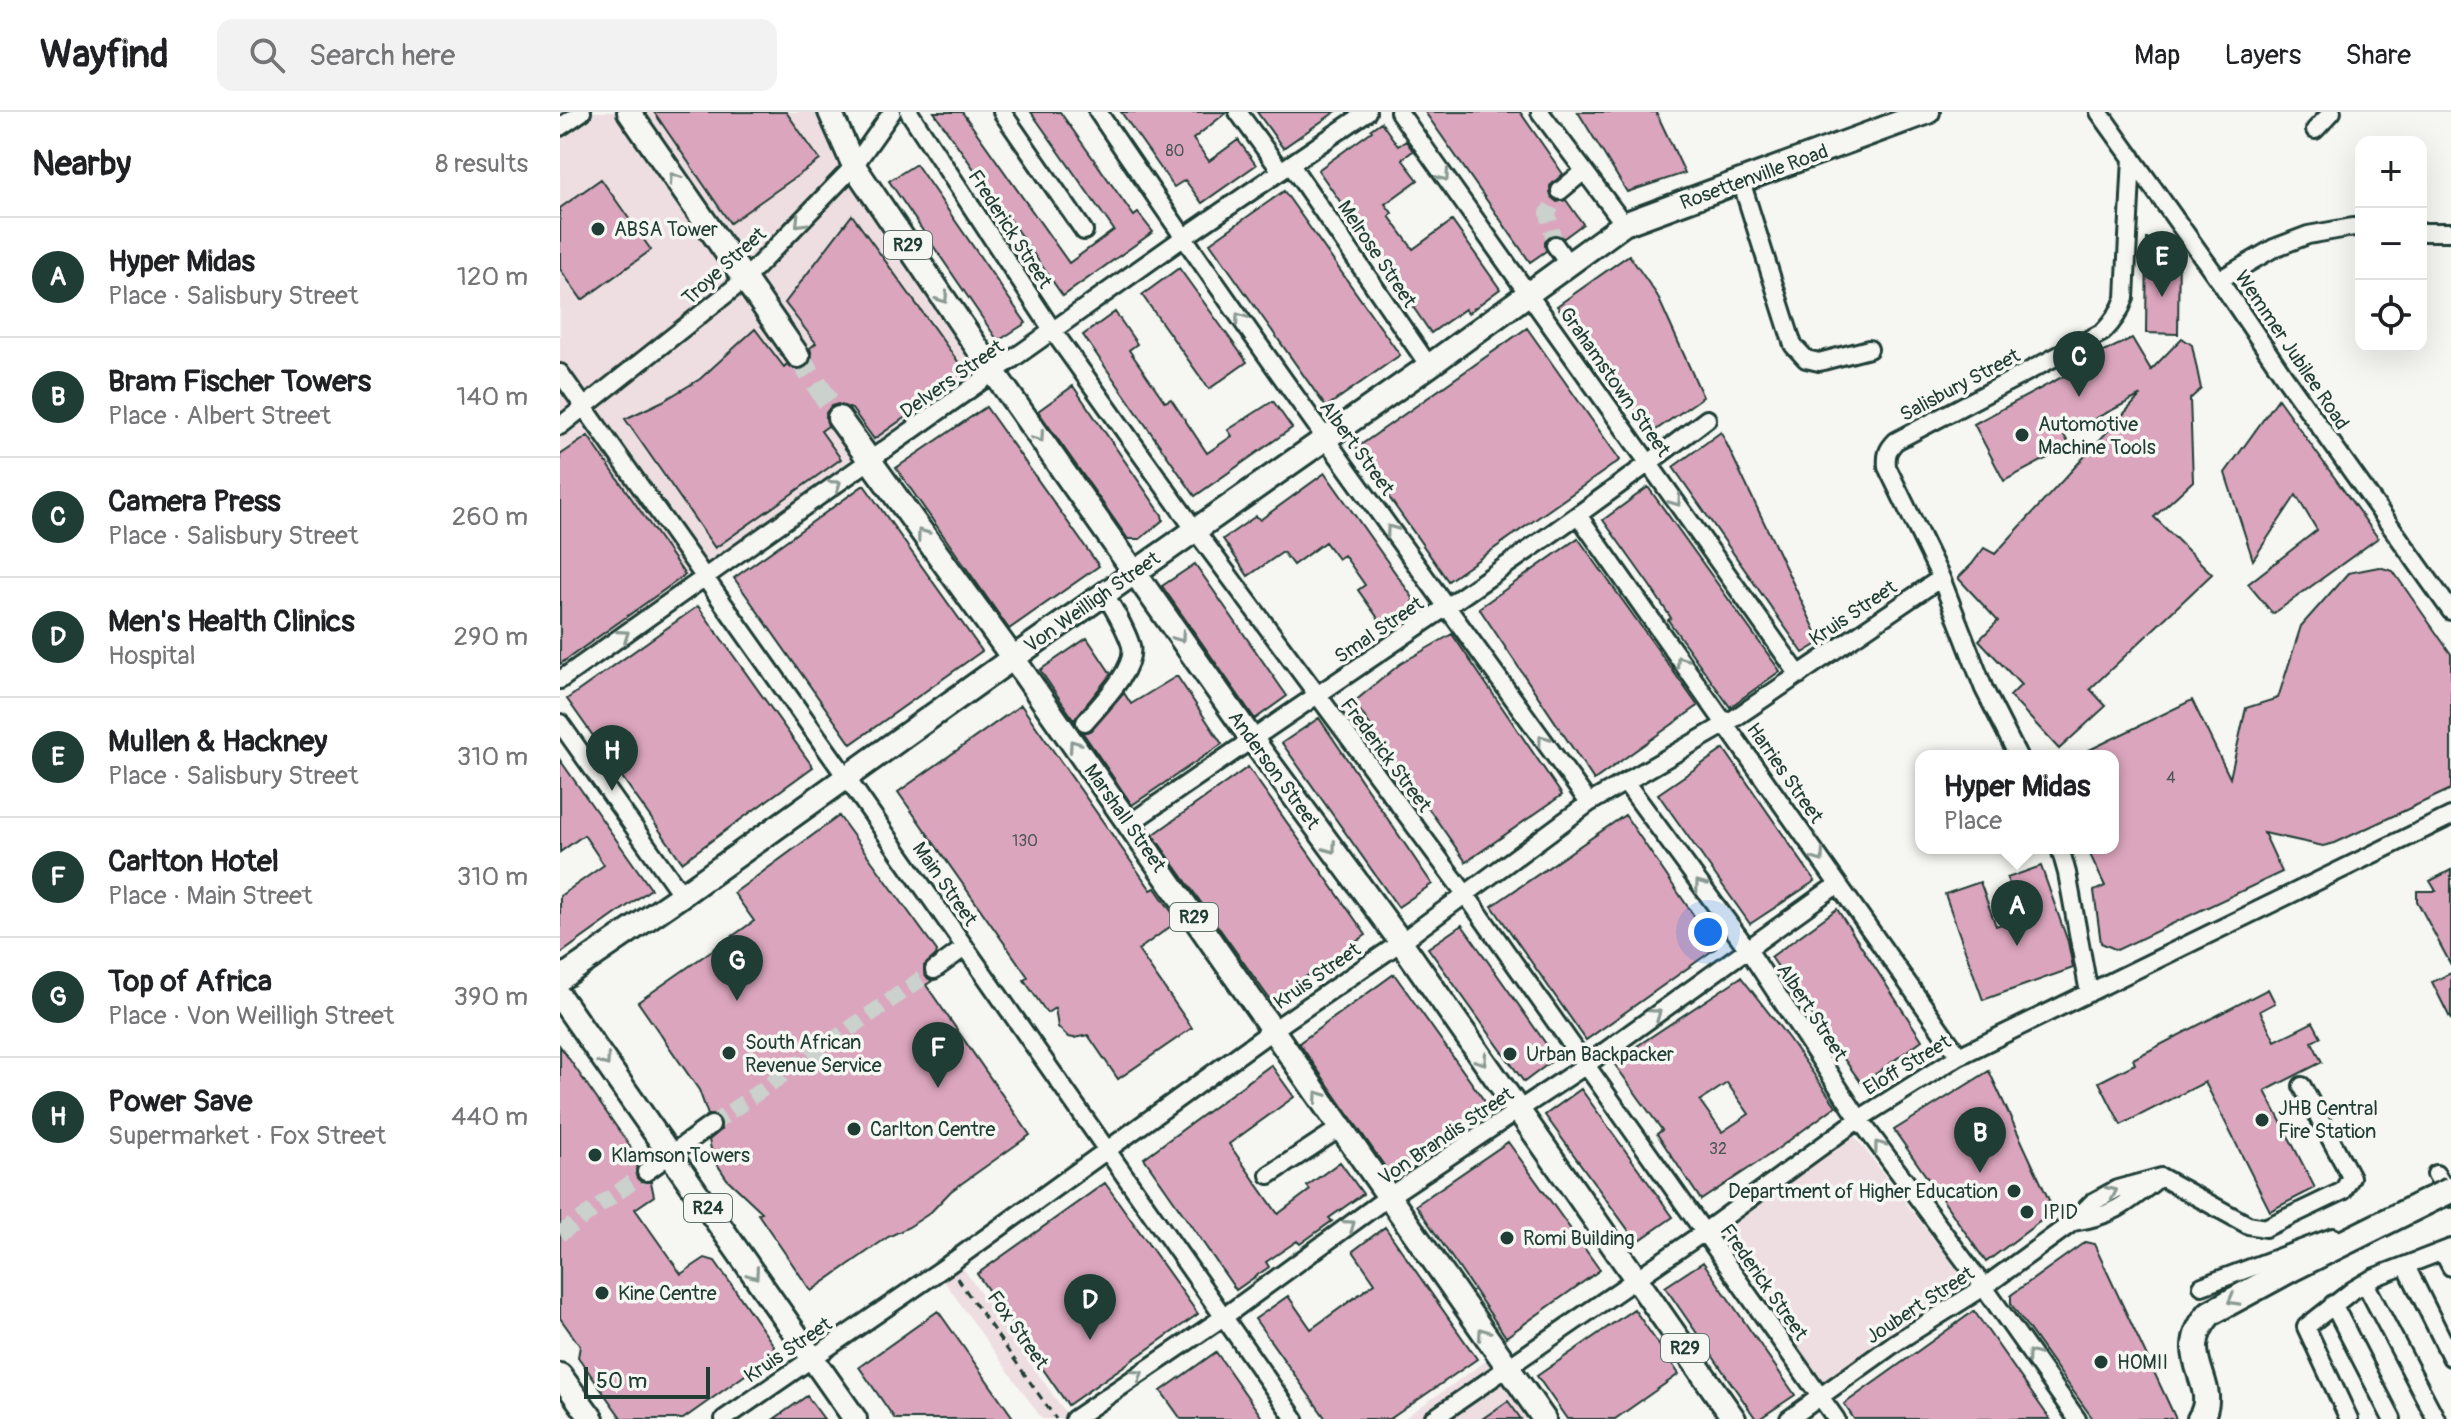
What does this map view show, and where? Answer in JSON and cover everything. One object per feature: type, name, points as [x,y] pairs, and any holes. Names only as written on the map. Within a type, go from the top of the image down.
[{"type":"highway","points":[[2200,1419],[2206,1401],[2194,1354],[2194,1340],[2210,1313],[2293,1268],[2439,1200],[2443,1182]]},
{"type":"main road","points":[[629,112],[798,356]]},
{"type":"main road","name":"Anderson Street","points":[[830,112],[854,166],[995,374],[1251,738],[1401,942],[1734,1419]]},
{"type":"main road","name":"Rosettenville Road","points":[[1624,224],[1928,112]]},
{"type":"main road","name":"Von Weilligh Street","points":[[560,979],[1429,366],[1624,224]]},
{"type":"main road","name":"Marshall Street","points":[[839,418],[1013,658],[1544,1419]]},
{"type":"main road","name":"R24","points":[[560,997],[855,1419]]},
{"type":"main road","points":[[560,1375],[592,1419]]},
{"type":"street","points":[[560,127],[582,112]]},
{"type":"street","name":"Troye Street","points":[[560,426],[744,280],[854,166],[892,112]]},
{"type":"street","name":"Frederick Street","points":[[909,112],[1053,331],[1195,530],[1466,895],[1836,1419]]},
{"type":"street","points":[[1002,112],[1084,231]]},
{"type":"street","name":"Albert Street","points":[[1098,112],[1325,439],[1589,803]]},
{"type":"street","name":"Melrose Street","points":[[1238,112],[1286,168],[1429,366]]},
{"type":"street","name":"Delvers Street","points":[[560,680],[1183,238],[1367,112]]},
{"type":"street","name":"Grahamstown Street","points":[[1399,112],[1799,675]]},
{"type":"street","points":[[1540,112],[1624,224]]},
{"type":"street","name":"Wemmer Jubilee Road","points":[[2099,112],[2451,611]]},
{"type":"street","points":[[2315,130],[2332,112]]},
{"type":"street","name":"Salisbury Street","points":[[2015,750],[1984,689],[1941,578],[1887,467],[1888,450],[1896,441],[2103,332],[2113,322],[2125,298],[2132,157]]},
{"type":"street","points":[[1560,191],[1584,171]]},
{"type":"street","points":[[1741,181],[1793,345],[1806,359],[1819,362],[1869,349]]},
{"type":"street","points":[[2219,280],[2274,248],[2308,235],[2355,227]]},
{"type":"street","points":[[2427,233],[2449,236]]},
{"type":"street","points":[[1555,245],[1569,265]]},
{"type":"street","name":"Main Street","points":[[560,373],[1295,1419]]},
{"type":"street","name":"Smal Street","points":[[1129,824],[1251,738],[1448,608],[1707,419]]},
{"type":"street","name":"Harries Street","points":[[1578,515],[1959,1056]]},
{"type":"street","name":"Kruis Street","points":[[724,1419],[948,1265],[1273,1030],[1401,942],[1589,803],[1726,724],[1941,578]]},
{"type":"street","points":[[1085,722],[1121,677],[1131,659],[1131,648],[1105,594]]},
{"type":"street","points":[[560,723],[682,895]]},
{"type":"street","name":"Albert Street","points":[[1626,783],[1747,948],[1859,1119],[2077,1419]]},
{"type":"street","name":"Eloff Street","points":[[1433,1419],[1704,1232],[1859,1119],[1959,1056],[2449,818]]},
{"type":"street","points":[[2062,854],[2089,993]]},
{"type":"street","name":"Von Brandis Street","points":[[1074,1419],[1225,1316],[1388,1197],[1586,1065],[1838,884]]},
{"type":"street","points":[[934,970],[964,948]]},
{"type":"street","name":"Joubert Street","points":[[1789,1419],[1895,1343],[1984,1287],[2073,1222],[2098,1218],[2122,1207],[2161,1177],[2248,1225],[2265,1228],[2343,1191],[2351,1177],[2302,1086]]},
{"type":"street","points":[[646,1172],[711,1125]]},
{"type":"street","points":[[1269,1175],[1340,1128]]},
{"type":"street","points":[[2202,1286],[2439,1200]]},
{"type":"street","points":[[2349,1419],[2306,1329],[2309,1323],[2365,1283],[2447,1250],[2451,1267]]},
{"type":"street","points":[[2406,1266],[2451,1357]]},
{"type":"street","points":[[2365,1283],[2436,1419]]},
{"type":"street","points":[[2333,1304],[2392,1419]]},
{"type":"path","name":"Fox Street","points":[[948,1265],[1056,1419]]},
{"type":"shaded area","points":[[560,112],[820,112],[984,365],[560,667]]},
{"type":"shaded area","points":[[1853,1134],[1969,1285],[1895,1343],[1875,1350],[1822,1383],[1721,1229]]},
{"type":"shaded area","points":[[950,1250],[1070,1419],[1042,1419],[932,1264]]},
{"type":"shaded area","points":[[1489,1359],[1532,1419],[1403,1419]]},
{"type":"building","points":[[654,112],[786,112],[820,160],[730,223]]},
{"type":"building","points":[[934,112],[962,112],[1069,263],[1114,230],[1031,112],[1060,112],[1134,216],[1138,213],[1153,232],[1063,296]]},
{"type":"building","points":[[1121,112],[1227,112],[1193,139],[1209,161],[1238,140],[1256,165],[1202,203],[1185,180],[1174,187]]},
{"type":"building","points":[[1257,112],[1335,112],[1283,148]]},
{"type":"building","points":[[1425,112],[1520,112],[1563,174],[1550,186],[1551,197],[1557,202],[1566,200],[1583,224],[1564,238],[1549,236],[1545,241],[1546,251],[1530,262]]},
{"type":"building","points":[[1578,112],[1656,112],[1685,173],[1627,192]]},
{"type":"building","points":[[1381,122],[1398,146],[1406,141],[1413,151],[1402,159],[1418,180],[1385,204],[1392,213],[1389,216],[1413,249],[1452,221],[1500,289],[1468,313],[1465,309],[1431,333],[1413,307],[1417,305],[1389,266],[1386,267],[1318,170]]},
{"type":"building","points":[[916,164],[1026,323],[998,341],[889,181]]},
{"type":"building","name":"ABSA Tower","points":[[601,179],[651,250],[582,300],[560,269],[560,208]]},
{"type":"building","points":[[1284,191],[1400,355],[1326,407],[1210,243]]},
{"type":"building","points":[[852,215],[967,374],[874,439],[852,409],[838,404],[831,406],[826,413],[828,426],[821,431],[841,459],[715,548],[625,419],[700,379],[755,329],[784,367],[787,364],[798,370],[807,367],[812,356],[810,348],[816,343],[785,303]]},
{"type":"building","points":[[2147,239],[2176,239],[2179,243],[2178,334],[2146,333]]},
{"type":"building","points":[[1629,255],[1657,295],[1703,397],[1650,434],[1557,306]]},
{"type":"building","points":[[1179,268],[1247,362],[1209,389],[1142,295]]},
{"type":"building","points":[[1115,312],[1137,344],[1129,350],[1165,402],[1171,399],[1207,453],[1232,436],[1228,430],[1273,401],[1292,428],[1195,496],[1083,335]]},
{"type":"building","points":[[1527,328],[1620,460],[1448,581],[1355,449]]},
{"type":"building","points":[[2132,338],[2151,370],[2182,338],[2192,345],[2201,389],[2190,399],[2193,481],[2154,517],[2212,574],[2090,689],[2106,706],[2059,749],[2010,696],[2021,685],[1979,640],[1998,621],[1958,578],[1984,548],[1995,554],[2141,395],[2064,435],[2070,446],[2004,481],[1974,424]]},
{"type":"building","points":[[1073,386],[1162,515],[1163,520],[1140,539],[1128,539],[1038,411]]},
{"type":"building","points":[[2278,399],[2378,538],[2273,614],[2248,584],[2317,530],[2296,495],[2253,560],[2225,473]]},
{"type":"building","points":[[986,407],[1099,566],[1009,629],[896,468]]},
{"type":"building","points":[[1721,432],[1821,642],[1803,653],[1673,467]]},
{"type":"building","points":[[588,436],[685,575],[560,664],[560,455]]},
{"type":"building","points":[[1325,473],[1413,598],[1412,609],[1385,628],[1358,590],[1365,585],[1344,555],[1338,559],[1325,542],[1293,565],[1283,552],[1248,576],[1223,539],[1256,516],[1260,520]]},
{"type":"building","points":[[864,485],[982,651],[851,744],[734,578]]},
{"type":"building","points":[[1648,487],[1780,671],[1730,707],[1668,620],[1671,618],[1603,520]]},
{"type":"building","points":[[1578,538],[1698,706],[1594,780],[1479,608]]},
{"type":"building","points":[[1195,564],[1287,696],[1255,719],[1162,586]]},
{"type":"building","points":[[2379,567],[2393,571],[2451,654],[2451,789],[2323,846],[2264,833],[2282,872],[2117,950],[2101,943],[2094,891],[2105,886],[2090,854],[2119,854],[2119,750],[2089,750],[2192,700],[2230,778],[2246,708],[2278,698],[2301,626],[2348,573]]},
{"type":"building","points":[[698,606],[813,767],[682,862],[567,699]]},
{"type":"building","points":[[1452,634],[1562,795],[1466,862],[1354,702],[1400,664]]},
{"type":"building","points":[[1087,638],[1111,674],[1074,720],[1040,670]]},
{"type":"building","points":[[1177,676],[1222,744],[1132,805],[1083,733],[1093,729],[1124,693],[1131,704]]},
{"type":"building","points":[[1021,705],[1151,890],[1155,888],[1178,921],[1138,950],[1192,1028],[1118,1079],[1088,1035],[1068,1037],[1058,1027],[1055,1008],[1047,1013],[1024,980],[1028,977],[898,792]]},
{"type":"building","points":[[1319,718],[1432,884],[1398,907],[1282,743]]},
{"type":"building","points":[[1724,749],[1815,881],[1750,924],[1658,794]]},
{"type":"building","points":[[560,760],[651,889],[560,954],[560,896],[604,865],[584,835],[560,852]]},
{"type":"building","points":[[1248,767],[1366,935],[1271,1001],[1153,835]]},
{"type":"building","points":[[1625,815],[1716,948],[1586,1040],[1492,906]]},
{"type":"building","points":[[839,816],[937,951],[924,966],[925,976],[932,981],[926,985],[1030,1135],[951,1191],[930,1213],[888,1237],[811,1291],[758,1214],[762,1212],[727,1179],[713,1158],[709,1140],[721,1130],[720,1119],[708,1115],[699,1090],[638,1002],[754,921],[734,893]]},
{"type":"building","points":[[2041,866],[2068,942],[2073,968],[1983,1000],[1945,894],[1980,882],[1996,926],[2021,917],[2007,878]]},
{"type":"building","points":[[2451,870],[2451,965],[2417,901],[2417,891],[2436,891],[2430,881]]},
{"type":"building","points":[[1837,909],[1922,1040],[1862,1084],[1771,957]]},
{"type":"building","points":[[1462,925],[1556,1058],[1524,1082],[1428,948]]},
{"type":"building","points":[[2451,973],[2451,1020],[2432,982]]},
{"type":"building","points":[[1394,974],[1488,1106],[1390,1174],[1299,1043]]},
{"type":"building","points":[[1741,977],[1836,1106],[1701,1200],[1657,1134],[1662,1130],[1613,1062]],"holes":[[[1727,1083],[1749,1114],[1722,1132],[1700,1101]]]},
{"type":"building","points":[[2268,989],[2275,1003],[2260,1011],[2275,1041],[2313,1022],[2321,1037],[2312,1042],[2322,1062],[2265,1091],[2315,1188],[2270,1211],[2205,1082],[2121,1125],[2099,1082],[2135,1064],[2133,1059]]},
{"type":"building","points":[[560,1046],[634,1152],[628,1156],[638,1165],[635,1172],[637,1178],[642,1182],[651,1182],[654,1196],[635,1209],[681,1274],[705,1258],[715,1261],[774,1346],[772,1356],[683,1419],[622,1419],[578,1357],[580,1346],[560,1318]]},
{"type":"building","points":[[1271,1065],[1294,1097],[1229,1144],[1278,1214],[1310,1190],[1307,1186],[1340,1162],[1363,1194],[1300,1244],[1297,1241],[1266,1262],[1269,1267],[1236,1290],[1144,1158]]},
{"type":"building","points":[[1989,1071],[2054,1211],[1986,1262],[1894,1130]]},
{"type":"building","points":[[1581,1089],[1673,1217],[1637,1242],[1545,1115]]},
{"type":"building","name":"Romi Building","points":[[1508,1142],[1600,1270],[1506,1337],[1416,1205]]},
{"type":"building","points":[[1105,1183],[1198,1314],[1068,1405],[977,1274]]},
{"type":"building","points":[[1385,1227],[1477,1359],[1390,1419],[1326,1419],[1255,1319],[1288,1296],[1311,1329],[1375,1283],[1353,1251]]},
{"type":"building","name":"HOMII","points":[[2085,1242],[2094,1244],[2176,1419],[2093,1419],[2011,1304],[2011,1295]]},
{"type":"building","points":[[1703,1262],[1795,1395],[1759,1419],[1756,1419],[1665,1287]]},
{"type":"building","points":[[1634,1309],[1679,1374],[1615,1419],[1567,1419],[1537,1376]]},
{"type":"building","points":[[938,1311],[1014,1419],[895,1419],[859,1367]]},
{"type":"building","points":[[1974,1311],[2050,1419],[1854,1419],[1844,1404]]},
{"type":"building","points":[[1216,1352],[1263,1419],[1181,1419],[1161,1391]]},
{"type":"building","points":[[807,1396],[824,1419],[774,1419]]},
{"type":"building","points":[[1508,1401],[1521,1419],[1482,1419]]},
{"type":"tunnel","points":[[1555,245],[1548,213],[1560,191]]},
{"type":"tunnel","points":[[798,356],[839,418]]},
{"type":"tunnel","points":[[711,1125],[934,970]]},
{"type":"tunnel","points":[[560,1234],[646,1172]]},
{"type":"place","name":"ABSA Tower","points":[[598,229]]},
{"type":"place","name":"Mullen & Hackney","points":[[2162,297]]},
{"type":"place","name":"Camera Press","points":[[2079,397]]},
{"type":"place","name":"Automotive Machine Tools","points":[[2022,435]]},
{"type":"place","name":"Power Save","points":[[612,791]]},
{"type":"place","name":"Hyper Midas","points":[[2017,946]]},
{"type":"place","name":"Top of Africa","points":[[737,1001]]},
{"type":"place","name":"South African Revenue Service","points":[[729,1053]]},
{"type":"place","name":"Urban Backpacker","points":[[1510,1054]]},
{"type":"place","name":"Carlton Hotel","points":[[938,1088]]},
{"type":"place","name":"JHB Central Fire Station","points":[[2262,1120]]},
{"type":"place","name":"Carlton Centre","points":[[854,1129]]},
{"type":"place","name":"Klamson Towers","points":[[595,1155]]},
{"type":"place","name":"Bram Fischer Towers","points":[[1980,1173]]},
{"type":"place","name":"Department of Higher Education","points":[[2014,1191]]},
{"type":"place","name":"IPID","points":[[2027,1212]]},
{"type":"place","name":"Romi Building","points":[[1507,1238]]},
{"type":"place","name":"Kine Centre","points":[[602,1293]]},
{"type":"place","name":"Men's Health Clinics","points":[[1090,1340]]},
{"type":"place","name":"HOMII","points":[[2101,1362]]}]
